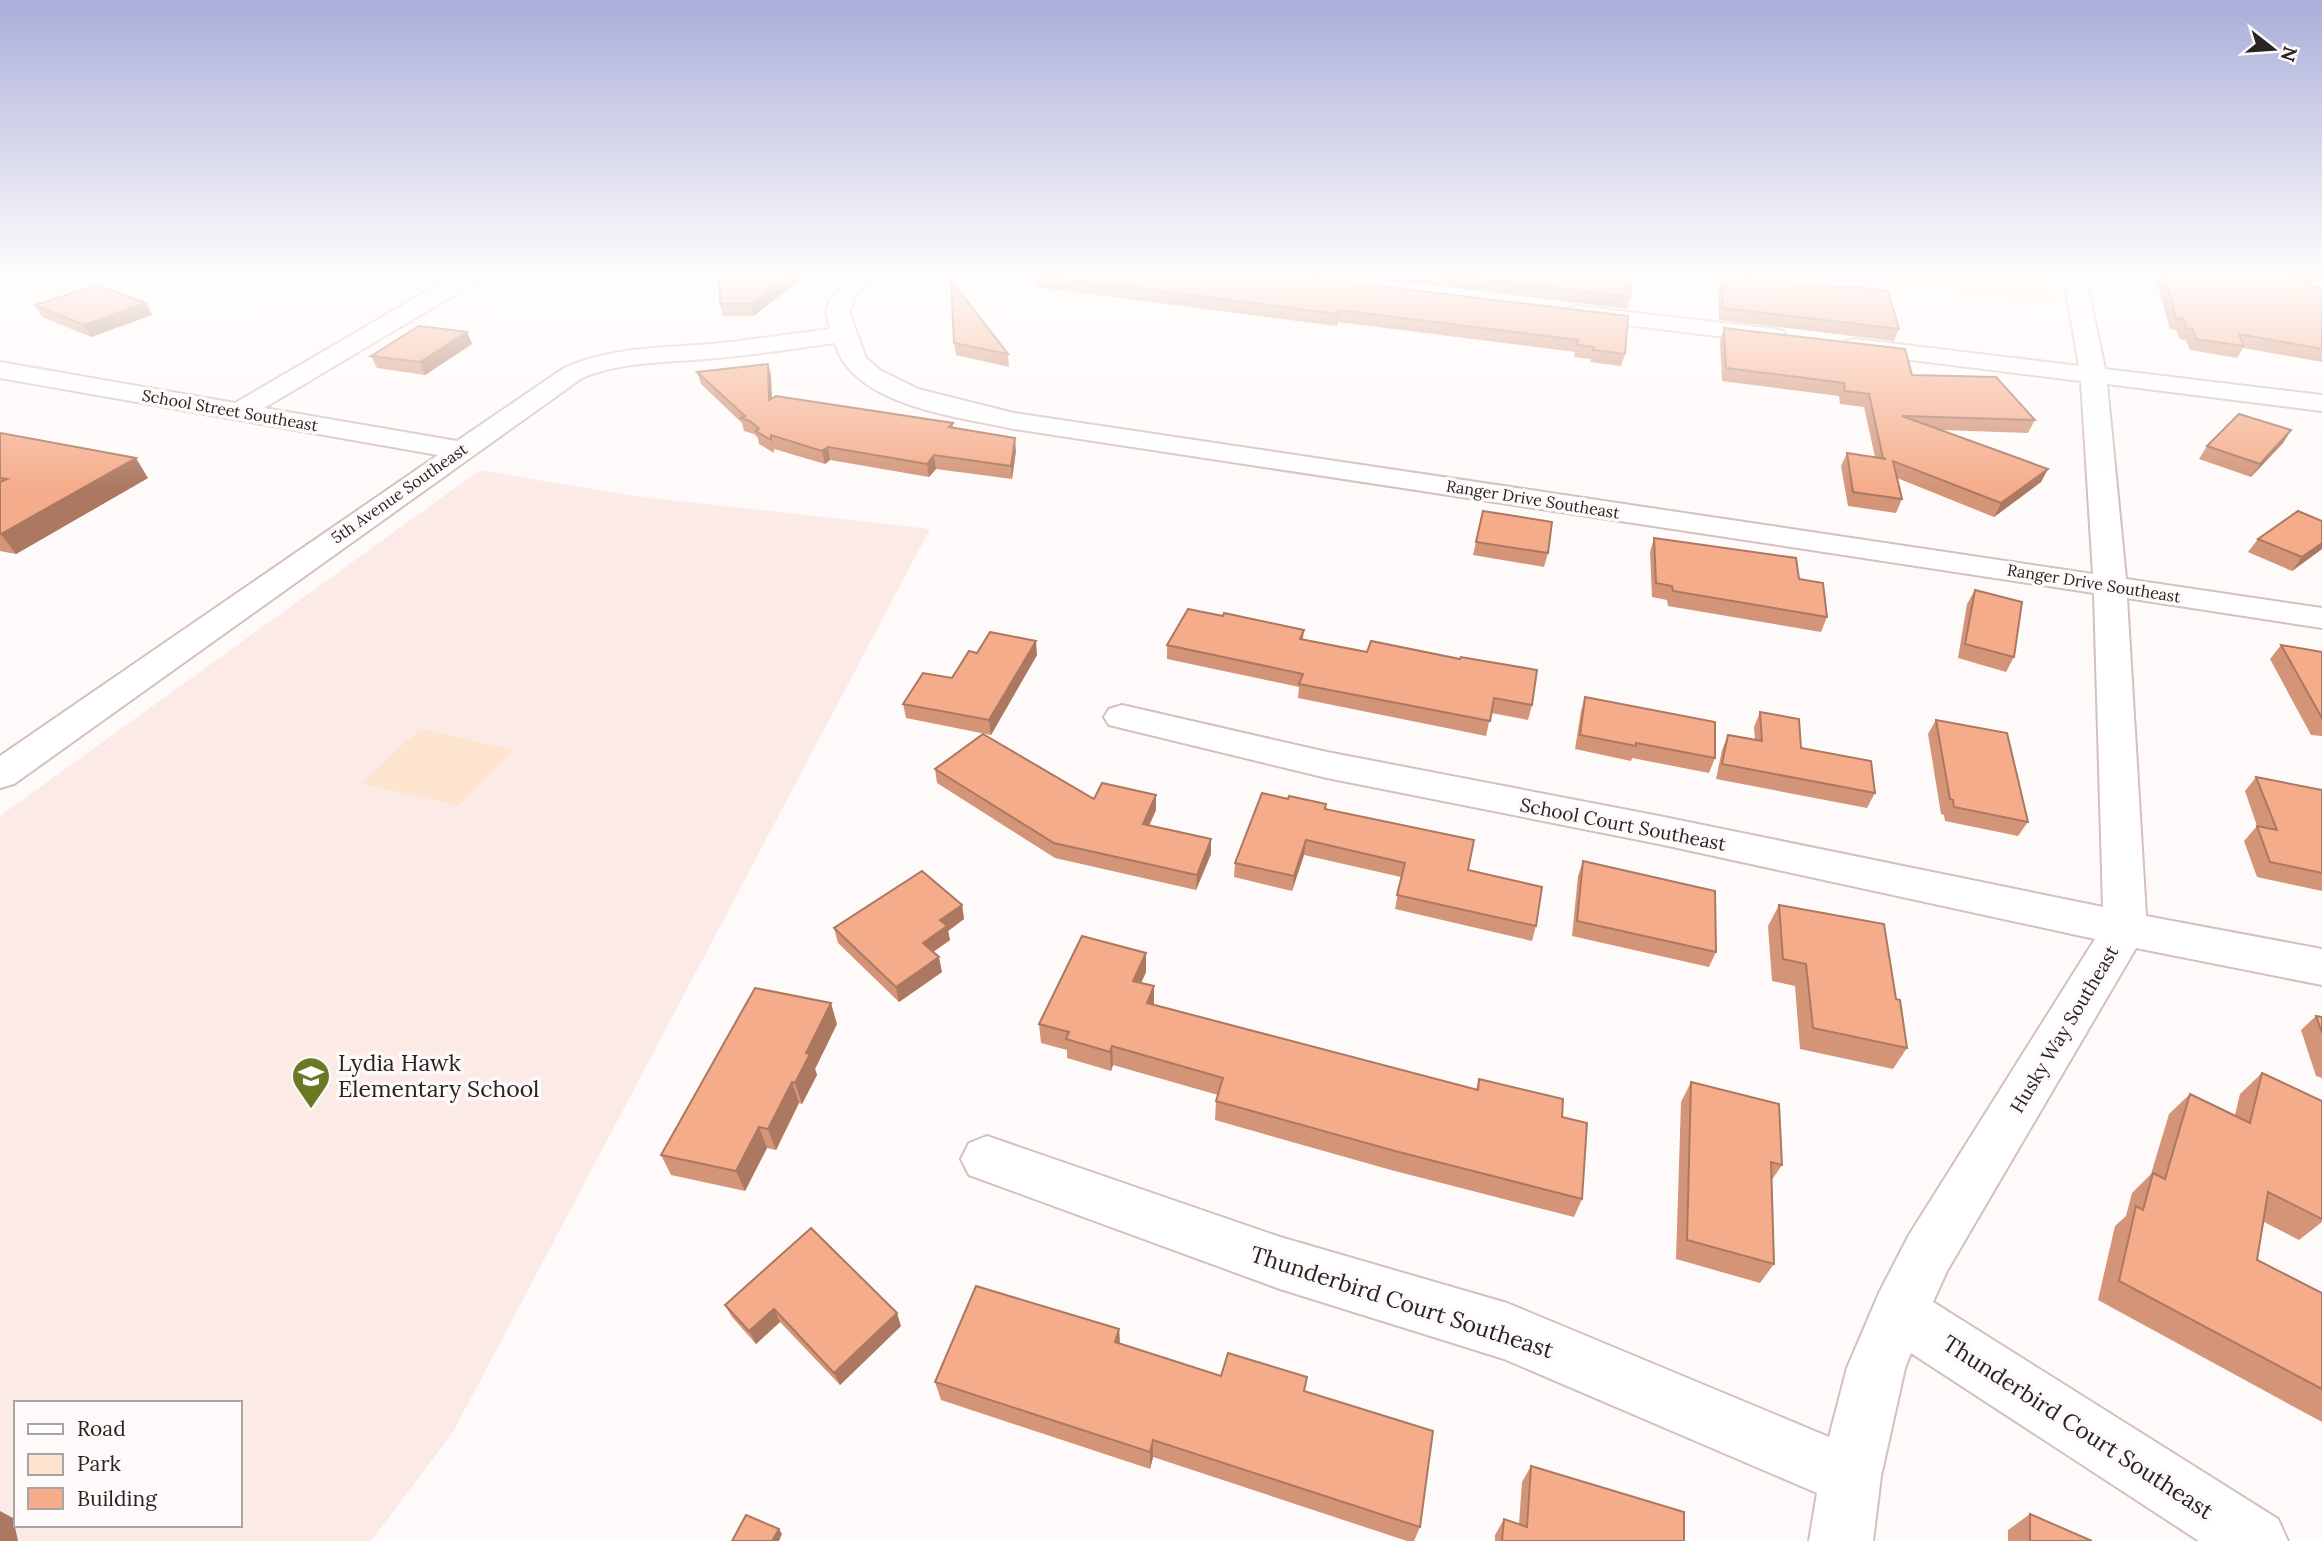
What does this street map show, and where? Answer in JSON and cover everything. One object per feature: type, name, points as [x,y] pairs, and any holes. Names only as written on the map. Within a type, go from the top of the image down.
[{"type":"street","points":[[239,412],[348,346]]},
{"type":"street","name":"5th Avenue Southeast","points":[[0,775],[530,400],[592,363],[757,346]]},
{"type":"street","name":"Ranger Drive Southeast","points":[[848,346],[857,363],[891,386],[944,405],[1014,421],[2322,618]]},
{"type":"street","points":[[1857,346],[2322,403]]},
{"type":"street","name":"Husky Way Southeast","points":[[1841,1541],[1850,1476],[1876,1368],[1899,1313],[1928,1253],[2125,929],[2110,586],[2093,375],[2088,346]]},
{"type":"street","name":"School Street Southeast","points":[[0,370],[459,450]]},
{"type":"street","name":"School Court Southeast","points":[[1122,716],[1327,765],[1659,830],[2125,929]]},
{"type":"street","points":[[2125,929],[2322,967]]},
{"type":"street","name":"Thunderbird Court Southeast","points":[[987,1159],[1280,1263],[1507,1331],[1850,1476]]},
{"type":"street","name":"Thunderbird Court Southeast","points":[[1899,1313],[2256,1541]]},
{"type":"shaded area","name":"Lydia Hawk Elementary School","points":[[480,470],[633,496],[930,529],[453,1432],[371,1541],[0,1541],[0,816]]},
{"type":"green space","points":[[420,729],[514,750],[458,806],[361,783]]},
{"type":"building","points":[[387,346],[445,346],[420,362],[371,356]]},
{"type":"building","points":[[968,346],[1002,346],[1008,354]]},
{"type":"building","points":[[1585,346],[1626,346],[1625,354],[1593,350],[1594,347]]},
{"type":"building","points":[[1725,346],[1878,346],[1905,349],[1912,375],[1996,377],[2035,420],[1902,416],[2048,469],[2001,503],[1893,461],[1902,499],[1853,492],[1847,453],[1886,459],[1883,458],[1869,394],[1845,391],[1844,383],[1726,368]]},
{"type":"building","points":[[768,364],[769,400],[776,396],[953,423],[949,427],[1015,438],[1011,466],[934,455],[927,464],[828,447],[822,451],[771,435],[771,440],[756,431],[759,429],[750,421],[741,418],[745,416],[697,372]]},
{"type":"building","points":[[2239,414],[2291,430],[2260,464],[2207,446]]},
{"type":"building","points":[[0,434],[136,458],[0,534],[0,482],[7,479],[0,478]]},
{"type":"building","points":[[1483,511],[1552,522],[1548,553],[1476,542]]},
{"type":"building","points":[[2298,511],[2322,521],[2322,543],[2302,557],[2258,539]]},
{"type":"building","points":[[1654,538],[1796,558],[1799,579],[1823,583],[1827,617],[1673,591],[1672,586],[1656,583]]},
{"type":"building","points":[[1975,590],[2022,602],[2014,657],[1965,644]]},
{"type":"building","points":[[1188,609],[1223,616],[1224,613],[1304,630],[1300,639],[1367,652],[1371,641],[1460,659],[1461,657],[1537,670],[1532,705],[1494,698],[1490,721],[1299,684],[1303,674],[1167,645]]},
{"type":"building","points":[[990,632],[1036,641],[989,720],[903,704],[923,673],[952,678],[969,651],[977,653]]},
{"type":"building","points":[[2281,645],[2322,652],[2322,718]]},
{"type":"building","points":[[1585,697],[1715,722],[1715,758],[1580,735]]},
{"type":"building","points":[[1760,712],[1799,719],[1801,748],[1871,761],[1875,793],[1722,764],[1728,735],[1762,741]]},
{"type":"building","points":[[1936,720],[2007,733],[2028,822],[1954,807],[1953,800],[1950,799]]},
{"type":"building","points":[[983,734],[1094,799],[1102,783],[1156,795],[1143,824],[1211,839],[1197,875],[1054,843],[935,769]]},
{"type":"building","points":[[2256,777],[2322,790],[2322,873],[2270,862],[2257,826],[2277,830]]},
{"type":"building","points":[[1262,793],[1326,804],[1325,809],[1474,840],[1468,870],[1542,887],[1536,926],[1397,895],[1405,863],[1306,840],[1294,876],[1235,863]]},
{"type":"building","points":[[1583,861],[1715,891],[1716,952],[1577,921]]},
{"type":"building","points":[[922,871],[962,905],[940,920],[947,926],[923,943],[939,957],[896,987],[834,928]]},
{"type":"building","points":[[1779,905],[1884,924],[1907,1048],[1813,1028],[1806,964],[1783,959]]},
{"type":"building","points":[[1082,936],[1146,953],[1133,981],[1154,986],[1147,1003],[1478,1090],[1479,1079],[1563,1099],[1562,1117],[1587,1123],[1582,1199],[1216,1101],[1223,1078],[1112,1046],[1110,1052],[1066,1039],[1069,1032],[1039,1024]]},
{"type":"building","points":[[755,988],[831,1003],[806,1053],[810,1054],[795,1083],[792,1082],[768,1129],[759,1127],[736,1171],[661,1155]]},
{"type":"building","points":[[2316,1016],[2322,1017],[2322,1033]]},
{"type":"building","points":[[2262,1073],[2322,1101],[2322,1219],[2268,1192],[2257,1260],[2322,1293],[2322,1389],[2119,1281],[2136,1206],[2143,1210],[2153,1173],[2165,1179],[2190,1094],[2250,1123]]},
{"type":"building","points":[[1691,1082],[1779,1104],[1782,1165],[1771,1162],[1774,1264],[1687,1240]]},
{"type":"building","points":[[811,1228],[897,1313],[834,1373],[774,1309],[749,1331],[725,1305]]},
{"type":"building","points":[[976,1286],[1119,1329],[1115,1342],[1221,1376],[1228,1353],[1307,1377],[1304,1391],[1433,1431],[1420,1527],[1153,1440],[1150,1452],[935,1382]]},
{"type":"building","points":[[1531,1466],[1684,1512],[1684,1541],[1502,1541],[1504,1519],[1527,1527]]},
{"type":"building","points":[[2030,1514],[2092,1541],[2030,1541]]},
{"type":"building","points":[[746,1515],[779,1529],[772,1541],[732,1541]]},
{"type":"place","name":"Lydia Hawk Elementary School","points":[[311,1110]]}]
